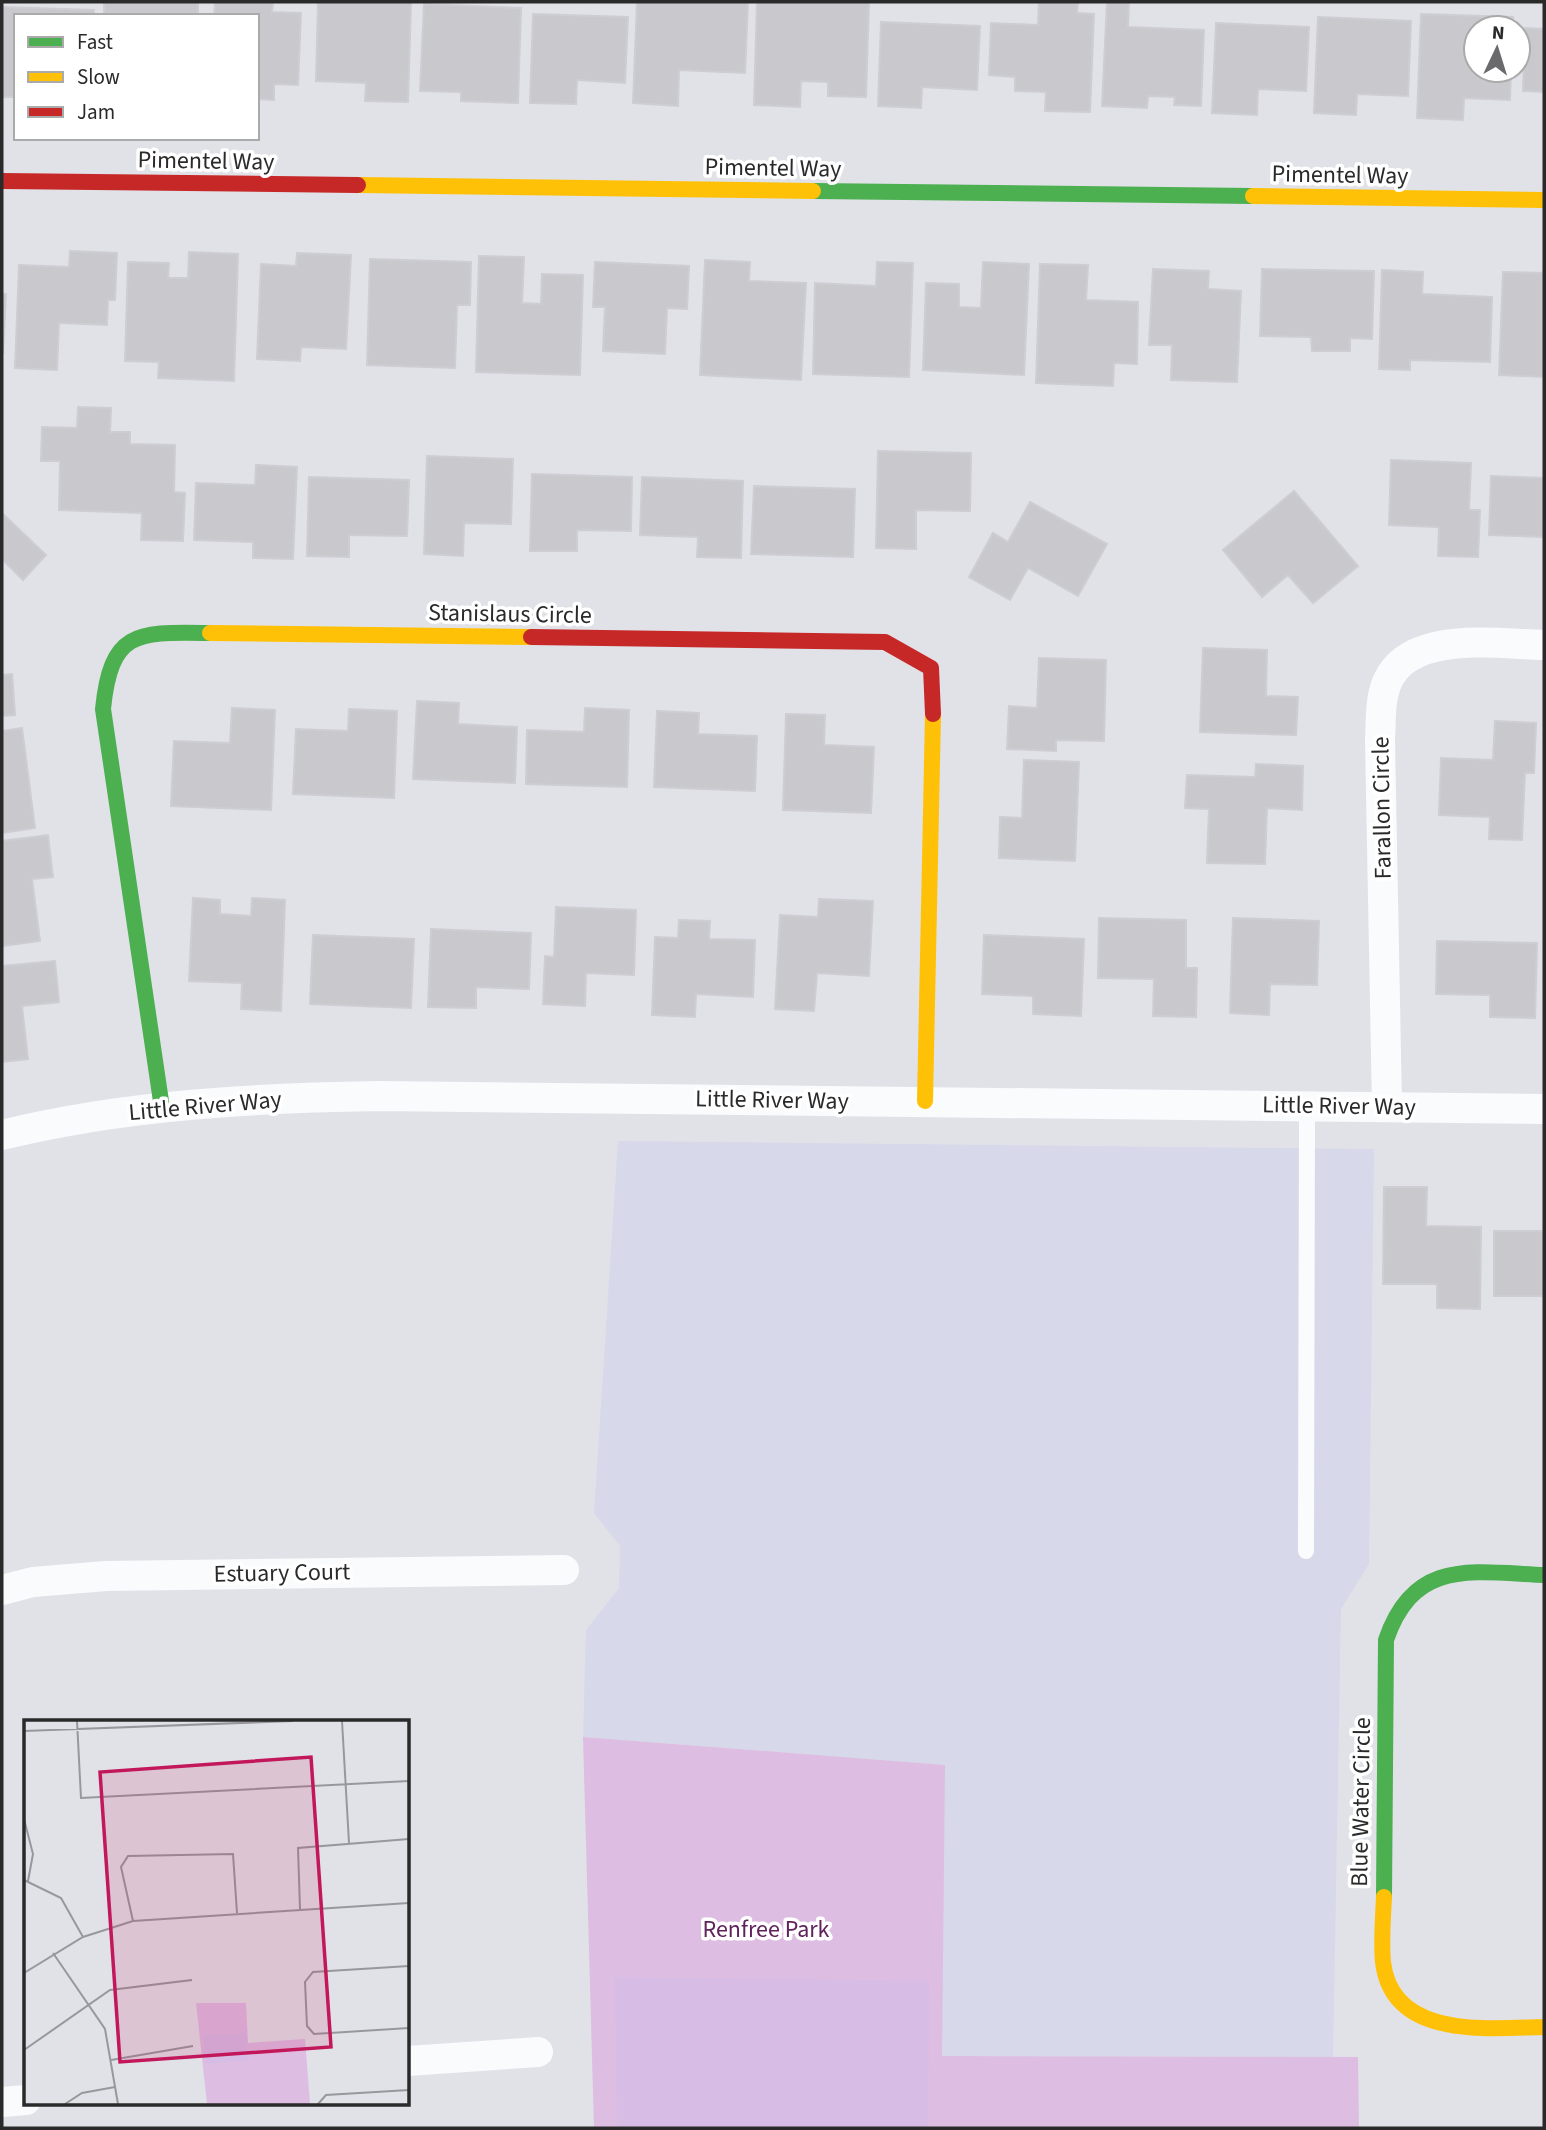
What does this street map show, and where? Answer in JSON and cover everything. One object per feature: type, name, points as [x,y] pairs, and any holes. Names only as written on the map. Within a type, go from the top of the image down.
[{"type":"street","name":"Pimentel Way","points":[[2,181],[1544,200]]},
{"type":"street","name":"Stanislaus Circle","points":[[162,1108],[103,709],[108,664],[130,640],[158,632],[885,642],[930,668],[933,712],[925,1101]]},
{"type":"street","name":"Farallon Circle","points":[[1387,1107],[1380,740],[1383,694],[1395,671],[1408,656],[1441,644],[1544,645]]},
{"type":"street","name":"Little River Way","points":[[2,1135],[162,1108],[293,1097],[1544,1108]]},
{"type":"street","name":"Estuary Court","points":[[2,1590],[33,1582],[106,1576],[564,1570]]},
{"type":"street","name":"Blue Water Circle","points":[[1544,1575],[1449,1574],[1426,1581],[1410,1592],[1394,1612],[1385,1640],[1383,1950],[1389,1987],[1404,2008],[1427,2022],[1450,2026],[1544,2027]]},
{"type":"street","points":[[410,2062],[538,2052]]},
{"type":"street","points":[[2,2102],[24,2100]]},
{"type":"lane","points":[[1306,1551],[1307,1106]]},
{"type":"shaded area","points":[[618,1141],[1374,1149],[1369,1564],[1341,1609],[1333,2057],[941,2056],[944,1765],[583,1737],[586,1630],[619,1588],[620,1546],[594,1513]]},
{"type":"shaded area","points":[[615,1977],[929,1981],[928,2128],[617,2128]]},
{"type":"green space","name":"Renfree Park","points":[[583,1737],[945,1765],[942,2056],[1358,2057],[1359,2128],[594,2128]]},
{"type":"building","points":[[104,2],[198,2],[198,14],[104,14]]},
{"type":"building","points":[[215,2],[273,2],[272,12],[301,13],[298,85],[274,84],[274,100],[259,99],[259,14],[214,14]]},
{"type":"building","points":[[318,2],[411,2],[408,102],[365,101],[366,83],[316,81]]},
{"type":"building","points":[[637,2],[748,2],[745,73],[679,70],[678,106],[633,103]]},
{"type":"building","points":[[757,2],[869,2],[866,97],[828,96],[828,82],[801,81],[800,107],[754,105]]},
{"type":"building","points":[[1039,2],[1078,2],[1077,13],[1094,14],[1090,112],[1045,111],[1046,92],[1015,91],[1015,77],[989,75],[991,23],[1038,25]]},
{"type":"building","points":[[1107,2],[1129,2],[1128,27],[1204,30],[1201,106],[1174,105],[1175,97],[1148,96],[1147,108],[1102,106]]},
{"type":"building","points":[[424,4],[521,8],[518,103],[461,101],[461,92],[420,91]]},
{"type":"building","points":[[2,7],[94,10],[94,14],[14,14],[14,97],[2,97]]},
{"type":"building","points":[[533,14],[628,17],[625,83],[577,80],[576,104],[530,103]]},
{"type":"building","points":[[1421,14],[1462,15],[1462,84],[1511,84],[1510,100],[1464,98],[1463,120],[1417,118]]},
{"type":"building","points":[[1318,17],[1411,21],[1408,96],[1357,94],[1356,115],[1314,113]]},
{"type":"building","points":[[881,22],[980,26],[977,90],[922,87],[921,108],[878,106]]},
{"type":"building","points":[[1216,23],[1309,27],[1306,91],[1258,89],[1257,115],[1212,113]]},
{"type":"building","points":[[1532,28],[1544,29],[1544,92],[1523,91],[1523,84],[1532,84]]},
{"type":"building","points":[[70,251],[117,253],[115,300],[108,300],[107,325],[59,323],[57,370],[15,368],[19,265],[69,267]]},
{"type":"building","points":[[189,252],[238,254],[234,381],[158,378],[159,362],[125,361],[128,262],[169,263],[168,278],[188,278]]},
{"type":"building","points":[[297,253],[351,255],[346,349],[301,347],[300,361],[257,359],[261,264],[296,266]]},
{"type":"building","points":[[479,256],[524,257],[522,303],[541,304],[542,274],[583,275],[580,375],[476,372]]},
{"type":"building","points":[[370,259],[471,262],[470,305],[457,305],[455,368],[367,365]]},
{"type":"building","points":[[705,260],[750,262],[749,281],[806,283],[801,380],[700,375]]},
{"type":"building","points":[[595,262],[689,266],[687,309],[667,308],[665,354],[603,351],[605,307],[593,307]]},
{"type":"building","points":[[877,262],[913,263],[909,377],[813,374],[815,283],[876,286]]},
{"type":"building","points":[[983,262],[1029,264],[1024,375],[923,370],[926,283],[959,284],[959,307],[981,308]]},
{"type":"building","points":[[1040,264],[1088,265],[1086,300],[1138,302],[1137,364],[1114,363],[1113,386],[1036,383]]},
{"type":"building","points":[[1153,269],[1209,271],[1208,289],[1241,291],[1237,382],[1171,380],[1172,345],[1149,345]]},
{"type":"building","points":[[1262,269],[1374,271],[1372,339],[1350,338],[1350,351],[1312,351],[1311,337],[1260,336]]},
{"type":"building","points":[[1382,270],[1423,272],[1422,294],[1492,297],[1490,362],[1410,360],[1410,370],[1379,369]]},
{"type":"building","points":[[1503,272],[1544,273],[1544,377],[1499,375]]},
{"type":"building","points":[[2,294],[6,294],[3,353],[2,353]]},
{"type":"building","points":[[78,407],[111,408],[110,432],[130,432],[130,444],[175,445],[174,492],[185,493],[183,541],[141,540],[142,513],[59,510],[60,461],[41,461],[42,427],[77,428]]},
{"type":"building","points":[[878,451],[971,453],[970,511],[916,510],[916,549],[876,548]]},
{"type":"building","points":[[427,456],[513,459],[511,524],[464,523],[463,556],[424,554]]},
{"type":"building","points":[[1391,460],[1471,463],[1469,510],[1480,510],[1478,557],[1438,556],[1439,527],[1389,525]]},
{"type":"building","points":[[256,465],[297,467],[293,559],[253,558],[253,542],[194,540],[196,483],[255,485]]},
{"type":"building","points":[[532,474],[632,477],[631,531],[577,530],[577,551],[530,551]]},
{"type":"building","points":[[1491,476],[1544,478],[1544,537],[1489,535]]},
{"type":"building","points":[[309,477],[409,480],[407,536],[349,535],[349,557],[307,556]]},
{"type":"building","points":[[642,477],[743,481],[741,558],[697,557],[698,537],[640,535]]},
{"type":"building","points":[[754,486],[855,489],[853,557],[751,554]]},
{"type":"building","points":[[1294,491],[1358,566],[1313,603],[1288,575],[1262,597],[1223,550]]},
{"type":"building","points":[[1030,502],[1107,544],[1078,596],[1028,568],[1010,600],[969,577],[993,533],[1008,542]]},
{"type":"building","points":[[2,513],[46,555],[23,580],[2,559]]},
{"type":"building","points":[[1203,648],[1267,650],[1266,696],[1298,697],[1296,735],[1200,732]]},
{"type":"building","points":[[1039,658],[1106,660],[1104,741],[1056,740],[1056,751],[1007,749],[1009,706],[1037,708]]},
{"type":"building","points":[[12,674],[15,715],[2,716],[2,675]]},
{"type":"building","points":[[417,701],[459,703],[458,724],[517,727],[515,783],[413,779]]},
{"type":"building","points":[[232,708],[275,710],[271,810],[171,806],[174,741],[230,743]]},
{"type":"building","points":[[585,708],[629,710],[627,787],[526,784],[527,730],[584,732]]},
{"type":"building","points":[[349,709],[397,711],[394,798],[293,794],[296,729],[348,731]]},
{"type":"building","points":[[657,711],[699,713],[698,734],[757,736],[755,791],[654,787]]},
{"type":"building","points":[[786,714],[825,715],[824,745],[874,747],[871,813],[783,810]]},
{"type":"building","points":[[1495,721],[1536,723],[1534,773],[1525,773],[1522,840],[1489,839],[1490,817],[1439,815],[1441,758],[1493,760]]},
{"type":"building","points":[[22,728],[35,828],[2,833],[2,731]]},
{"type":"building","points":[[1024,760],[1079,762],[1075,861],[999,858],[1000,817],[1022,818]]},
{"type":"building","points":[[1256,764],[1303,766],[1302,810],[1267,808],[1265,864],[1207,863],[1209,809],[1185,808],[1187,775],[1255,777]]},
{"type":"building","points":[[48,835],[53,877],[32,879],[40,941],[2,946],[2,841]]},
{"type":"building","points":[[193,898],[220,900],[220,914],[251,916],[252,898],[285,900],[281,1011],[241,1009],[242,983],[189,981]]},
{"type":"building","points":[[819,899],[873,901],[869,976],[817,973],[814,1011],[775,1009],[780,915],[818,917]]},
{"type":"building","points":[[556,907],[636,910],[634,975],[586,973],[585,1006],[543,1004],[545,956],[554,957]]},
{"type":"building","points":[[1099,918],[1186,920],[1186,968],[1197,968],[1196,1017],[1153,1016],[1154,979],[1098,978]]},
{"type":"building","points":[[1233,918],[1319,921],[1317,985],[1270,984],[1269,1015],[1230,1013]]},
{"type":"building","points":[[679,920],[710,921],[709,939],[755,940],[753,997],[696,994],[695,1017],[652,1015],[655,937],[678,938]]},
{"type":"building","points":[[431,929],[531,933],[529,989],[476,987],[476,1008],[428,1007]]},
{"type":"building","points":[[313,935],[414,939],[411,1008],[310,1004]]},
{"type":"building","points":[[984,935],[1084,939],[1081,1016],[1033,1014],[1033,996],[982,994]]},
{"type":"building","points":[[1437,941],[1537,943],[1535,1018],[1490,1017],[1490,995],[1436,994]]},
{"type":"building","points":[[55,961],[59,1002],[22,1006],[28,1059],[2,1062],[2,966]]},
{"type":"building","points":[[1384,1187],[1427,1187],[1426,1226],[1481,1227],[1480,1309],[1437,1308],[1437,1284],[1383,1284]]},
{"type":"building","points":[[1494,1231],[1544,1231],[1544,1296],[1494,1296]]},
{"type":"traffic: fast","points":[[813,191],[1253,196]]},
{"type":"traffic: fast","points":[[162,1108],[103,709],[113,663],[121,650],[132,641],[164,633],[210,633]]},
{"type":"traffic: fast","points":[[1384,1897],[1386,1640],[1398,1614],[1412,1595],[1429,1583],[1448,1576],[1493,1572],[1544,1575]]},
{"type":"traffic: slow","points":[[358,185],[813,191]]},
{"type":"traffic: slow","points":[[1253,196],[1544,200]]},
{"type":"traffic: slow","points":[[210,633],[531,637]]},
{"type":"traffic: slow","points":[[925,1101],[933,714]]},
{"type":"traffic: slow","points":[[1384,1897],[1383,1962],[1390,1987],[1404,2005],[1423,2017],[1446,2024],[1497,2028],[1544,2027]]},
{"type":"traffic: jam","points":[[2,181],[358,185]]},
{"type":"traffic: jam","points":[[531,637],[885,642],[931,668],[933,714]]}]
